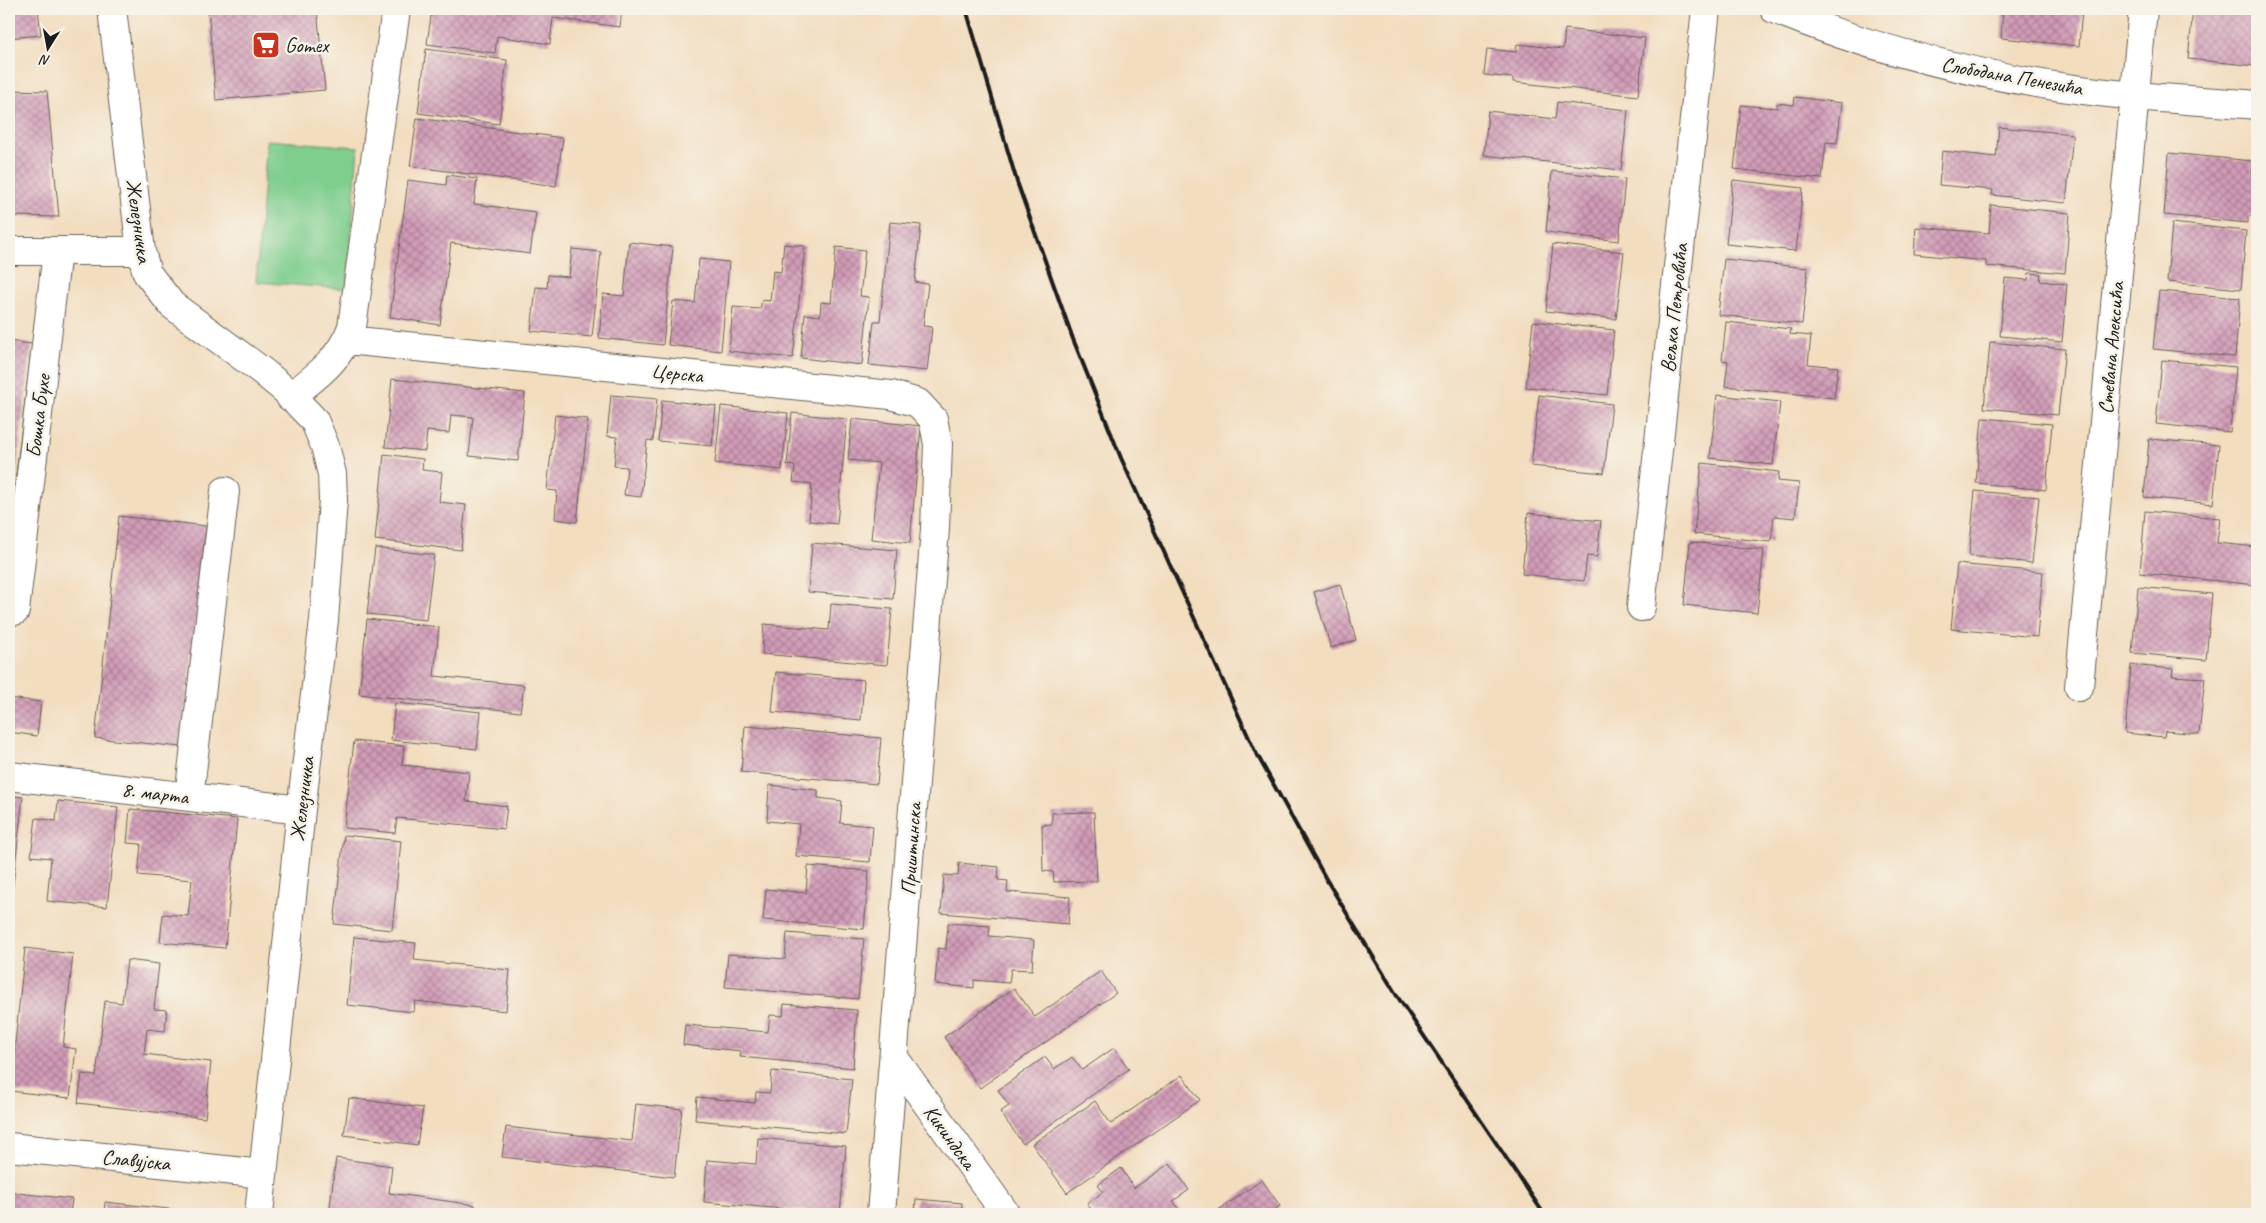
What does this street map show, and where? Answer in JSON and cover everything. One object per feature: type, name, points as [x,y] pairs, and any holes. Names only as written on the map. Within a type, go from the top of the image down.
[{"type":"street","name":"Железничка","points":[[112,9],[141,251],[147,274],[172,305],[262,371],[285,390],[314,420],[325,446],[332,474],[333,500],[324,620],[301,810],[258,1214]]},
{"type":"street","points":[[290,397],[329,365],[348,340],[352,327],[396,9]]},
{"type":"street","name":"Вељка Петровића","points":[[1641,607],[1706,9]]},
{"type":"street","name":"Слободана Пенезића","points":[[1774,9],[1807,23],[1939,64],[2063,87],[2257,105]]},
{"type":"street","name":"Стевана Алексића","points":[[2079,687],[2143,9]]},
{"type":"street","points":[[9,250],[141,251]]},
{"type":"street","name":"Бошка Бухе","points":[[15,611],[57,251]]},
{"type":"street","name":"Церска","points":[[348,340],[891,395],[918,403],[933,419],[938,444],[938,484]]},
{"type":"street","name":"Приштинска","points":[[881,1214],[895,1059],[938,484]]},
{"type":"street","points":[[189,797],[224,492]]},
{"type":"street","name":"8. марта","points":[[9,776],[301,810]]},
{"type":"street","name":"Кикиндска","points":[[895,1059],[1006,1214]]},
{"type":"street","name":"Славујска","points":[[9,1147],[263,1174]]},
{"type":"green space","points":[[267,140],[358,147],[347,289],[256,282]]},
{"type":"building","points":[[9,9],[38,9],[41,35],[9,38]]},
{"type":"building","points":[[208,9],[317,9],[325,90],[216,100]]},
{"type":"building","points":[[432,9],[622,9],[620,27],[553,18],[550,44],[497,36],[495,53],[427,44]]},
{"type":"building","points":[[2003,9],[2082,9],[2079,46],[2001,38]]},
{"type":"building","points":[[2193,9],[2257,9],[2257,66],[2188,59]]},
{"type":"building","points":[[1565,29],[1645,38],[1638,96],[1513,82],[1513,78],[1484,75],[1487,49],[1516,52],[1517,44],[1563,49]]},
{"type":"building","points":[[426,49],[507,60],[499,124],[418,113]]},
{"type":"building","points":[[9,90],[47,91],[59,217],[9,216]]},
{"type":"building","points":[[1795,97],[1842,103],[1837,143],[1826,142],[1822,179],[1734,169],[1741,105],[1777,108],[1777,103],[1794,105]]},
{"type":"building","points":[[1557,102],[1628,110],[1621,170],[1484,155],[1488,111],[1555,119]]},
{"type":"building","points":[[417,118],[563,138],[556,186],[410,166]]},
{"type":"building","points":[[1999,127],[2073,134],[2066,203],[1992,195],[1993,190],[1939,185],[1942,151],[1996,157]]},
{"type":"building","points":[[2169,153],[2253,161],[2252,173],[2257,173],[2257,217],[2248,216],[2248,223],[2164,215]]},
{"type":"building","points":[[1552,171],[1625,179],[1619,241],[1546,232]]},
{"type":"building","points":[[447,175],[477,179],[474,204],[536,212],[530,254],[451,243],[440,325],[390,317],[408,180],[446,185]]},
{"type":"building","points":[[1733,180],[1803,188],[1796,251],[1726,244]]},
{"type":"building","points":[[1991,205],[2070,213],[2065,273],[1986,266],[1986,261],[1914,254],[1916,227],[1989,233]]},
{"type":"building","points":[[890,222],[921,225],[915,282],[928,284],[923,326],[932,327],[927,371],[869,365],[874,321],[880,321]]},
{"type":"building","points":[[2172,223],[2246,231],[2241,289],[2167,282]]},
{"type":"building","points":[[629,242],[673,247],[663,345],[599,338],[603,294],[624,296]]},
{"type":"building","points":[[784,244],[805,246],[793,358],[729,351],[733,307],[760,309],[762,300],[770,301],[773,271],[781,272]]},
{"type":"building","points":[[1553,244],[1624,252],[1616,319],[1546,311]]},
{"type":"building","points":[[836,247],[865,250],[860,296],[869,297],[862,365],[801,358],[805,314],[820,316],[821,302],[831,303]]},
{"type":"building","points":[[572,249],[601,252],[592,337],[531,331],[536,287],[547,288],[548,275],[569,277]]},
{"type":"building","points":[[699,259],[729,262],[721,351],[668,345],[673,301],[695,303]]},
{"type":"building","points":[[1724,259],[1808,268],[1802,324],[1718,315]]},
{"type":"building","points":[[2029,273],[2041,274],[2040,281],[2067,284],[2062,342],[2000,336],[2005,278],[2028,280]]},
{"type":"building","points":[[2159,291],[2240,298],[2235,357],[2153,349]]},
{"type":"building","points":[[1533,321],[1614,330],[1607,395],[1526,387]]},
{"type":"building","points":[[1726,322],[1791,329],[1790,334],[1811,336],[1808,364],[1838,367],[1834,398],[1725,386],[1728,361],[1722,360]]},
{"type":"building","points":[[9,341],[32,344],[10,522],[9,522]]},
{"type":"building","points":[[1990,342],[2065,349],[2058,415],[1984,408]]},
{"type":"building","points":[[2162,360],[2236,367],[2230,432],[2156,424]]},
{"type":"building","points":[[392,379],[525,393],[518,461],[469,456],[473,417],[451,415],[449,433],[427,431],[425,451],[385,447]]},
{"type":"building","points":[[611,395],[657,399],[653,441],[647,440],[641,497],[624,495],[627,467],[614,466],[617,437],[607,436]]},
{"type":"building","points":[[1539,395],[1612,404],[1604,473],[1531,466]]},
{"type":"building","points":[[1717,395],[1780,402],[1773,465],[1710,458]]},
{"type":"building","points":[[662,400],[716,406],[712,446],[658,441]]},
{"type":"building","points":[[721,406],[788,413],[782,470],[715,463]]},
{"type":"building","points":[[792,413],[847,419],[837,524],[809,521],[812,484],[793,482],[795,466],[787,465]]},
{"type":"building","points":[[555,415],[588,419],[577,522],[555,519],[557,491],[547,490]]},
{"type":"building","points":[[1982,418],[2052,424],[2046,490],[1976,483]]},
{"type":"building","points":[[852,419],[921,426],[910,543],[871,539],[879,463],[848,460]]},
{"type":"building","points":[[2149,439],[2219,445],[2213,504],[2144,497]]},
{"type":"building","points":[[384,454],[423,459],[422,470],[442,472],[439,502],[466,505],[461,550],[375,540]]},
{"type":"building","points":[[1702,463],[1779,472],[1778,481],[1799,483],[1795,518],[1774,516],[1771,542],[1694,534]]},
{"type":"building","points":[[1975,491],[2039,497],[2032,563],[1969,556]]},
{"type":"building","points":[[2145,511],[2220,518],[2217,543],[2257,547],[2257,585],[2140,573]]},
{"type":"building","points":[[1528,513],[1601,521],[1597,557],[1587,556],[1584,581],[1522,574]]},
{"type":"building","points":[[119,516],[206,526],[181,747],[95,738]]},
{"type":"building","points":[[1690,542],[1764,550],[1757,613],[1684,605]]},
{"type":"building","points":[[812,543],[897,550],[893,599],[808,592]]},
{"type":"building","points":[[375,548],[434,555],[426,620],[367,614]]},
{"type":"building","points":[[1957,564],[2043,572],[2037,637],[1951,629]]},
{"type":"building","points":[[1340,584],[1356,640],[1331,648],[1314,592]]},
{"type":"building","points":[[2138,587],[2212,594],[2206,660],[2132,653]]},
{"type":"building","points":[[831,604],[892,609],[887,665],[762,654],[764,624],[829,630]]},
{"type":"building","points":[[367,619],[439,627],[434,676],[524,685],[520,712],[359,694]]},
{"type":"building","points":[[2131,665],[2173,669],[2172,676],[2205,678],[2199,734],[2165,731],[2164,737],[2125,733]]},
{"type":"building","points":[[776,672],[864,680],[861,720],[772,712]]},
{"type":"building","points":[[9,698],[41,702],[37,736],[9,732]]},
{"type":"building","points":[[395,703],[481,712],[477,749],[391,740]]},
{"type":"building","points":[[745,726],[881,738],[877,784],[741,772]]},
{"type":"building","points":[[354,741],[404,746],[402,765],[469,772],[466,801],[507,806],[504,829],[397,818],[395,833],[344,828]]},
{"type":"building","points":[[769,785],[818,790],[818,798],[842,801],[840,823],[873,826],[870,862],[796,856],[799,824],[767,821]]},
{"type":"building","points":[[9,795],[23,797],[10,910],[9,910]]},
{"type":"building","points":[[58,801],[118,807],[107,907],[47,901],[51,858],[31,856],[36,818],[56,821]]},
{"type":"building","points":[[130,809],[237,819],[225,948],[160,942],[163,914],[188,916],[192,880],[138,875],[141,844],[127,843]]},
{"type":"building","points":[[1094,812],[1097,881],[1054,882],[1053,872],[1043,871],[1042,825],[1052,824],[1052,813]]},
{"type":"building","points":[[344,835],[401,841],[392,930],[334,924]]},
{"type":"building","points":[[959,863],[999,867],[998,880],[1008,881],[1007,892],[1070,897],[1068,924],[941,913],[944,875],[958,876]]},
{"type":"building","points":[[808,866],[869,871],[864,929],[763,920],[766,889],[806,893]]},
{"type":"building","points":[[948,923],[990,926],[989,936],[1034,940],[1032,970],[1011,969],[1009,983],[974,980],[974,988],[935,984],[938,948],[946,949]]},
{"type":"building","points":[[787,933],[864,939],[858,999],[725,987],[728,954],[785,959]]},
{"type":"building","points":[[354,937],[416,943],[414,960],[510,970],[506,1011],[415,1001],[414,1012],[347,1005]]},
{"type":"building","points":[[25,948],[73,954],[63,1047],[76,1049],[70,1098],[10,1091]]},
{"type":"building","points":[[127,960],[159,964],[154,1009],[167,1010],[165,1031],[147,1029],[144,1054],[211,1062],[205,1118],[78,1103],[82,1074],[96,1076],[105,1001],[122,1003]]},
{"type":"building","points":[[1101,971],[1116,993],[980,1088],[944,1037],[1014,988],[1035,1017]]},
{"type":"building","points":[[784,1004],[857,1010],[853,1068],[740,1057],[741,1051],[683,1045],[685,1025],[768,1032],[770,1015],[783,1016]]},
{"type":"building","points":[[1114,1048],[1129,1069],[1023,1144],[1000,1112],[1009,1106],[998,1090],[1045,1057],[1054,1069],[1072,1057],[1082,1070]]},
{"type":"building","points":[[772,1071],[852,1079],[846,1134],[695,1120],[697,1097],[755,1103],[756,1092],[770,1093]]},
{"type":"building","points":[[1182,1075],[1200,1100],[1067,1193],[1032,1144],[1095,1101],[1111,1124]]},
{"type":"building","points":[[349,1098],[423,1108],[417,1145],[344,1135]]},
{"type":"building","points":[[636,1104],[682,1109],[674,1177],[502,1157],[506,1127],[632,1141]]},
{"type":"building","points":[[758,1138],[846,1146],[840,1214],[704,1202],[707,1160],[756,1164]]},
{"type":"building","points":[[336,1158],[392,1166],[389,1193],[475,1205],[474,1214],[329,1214]]},
{"type":"building","points":[[1170,1163],[1189,1190],[1173,1201],[1182,1214],[1095,1214],[1087,1204],[1103,1192],[1098,1185],[1121,1168],[1134,1188]]},
{"type":"building","points":[[1262,1180],[1280,1206],[1268,1214],[1213,1214]]},
{"type":"building","points":[[9,1192],[72,1199],[70,1214],[9,1214]]},
{"type":"building","points":[[916,1199],[962,1203],[961,1214],[915,1214]]},
{"type":"building","points":[[105,1202],[196,1212],[196,1214],[104,1214]]},
{"type":"railway","points":[[966,9],[1017,182],[1073,339],[1121,458],[1255,751],[1326,879],[1397,996],[1544,1214]]},
{"type":"place","name":"Gomex","points":[[266,45]]}]
